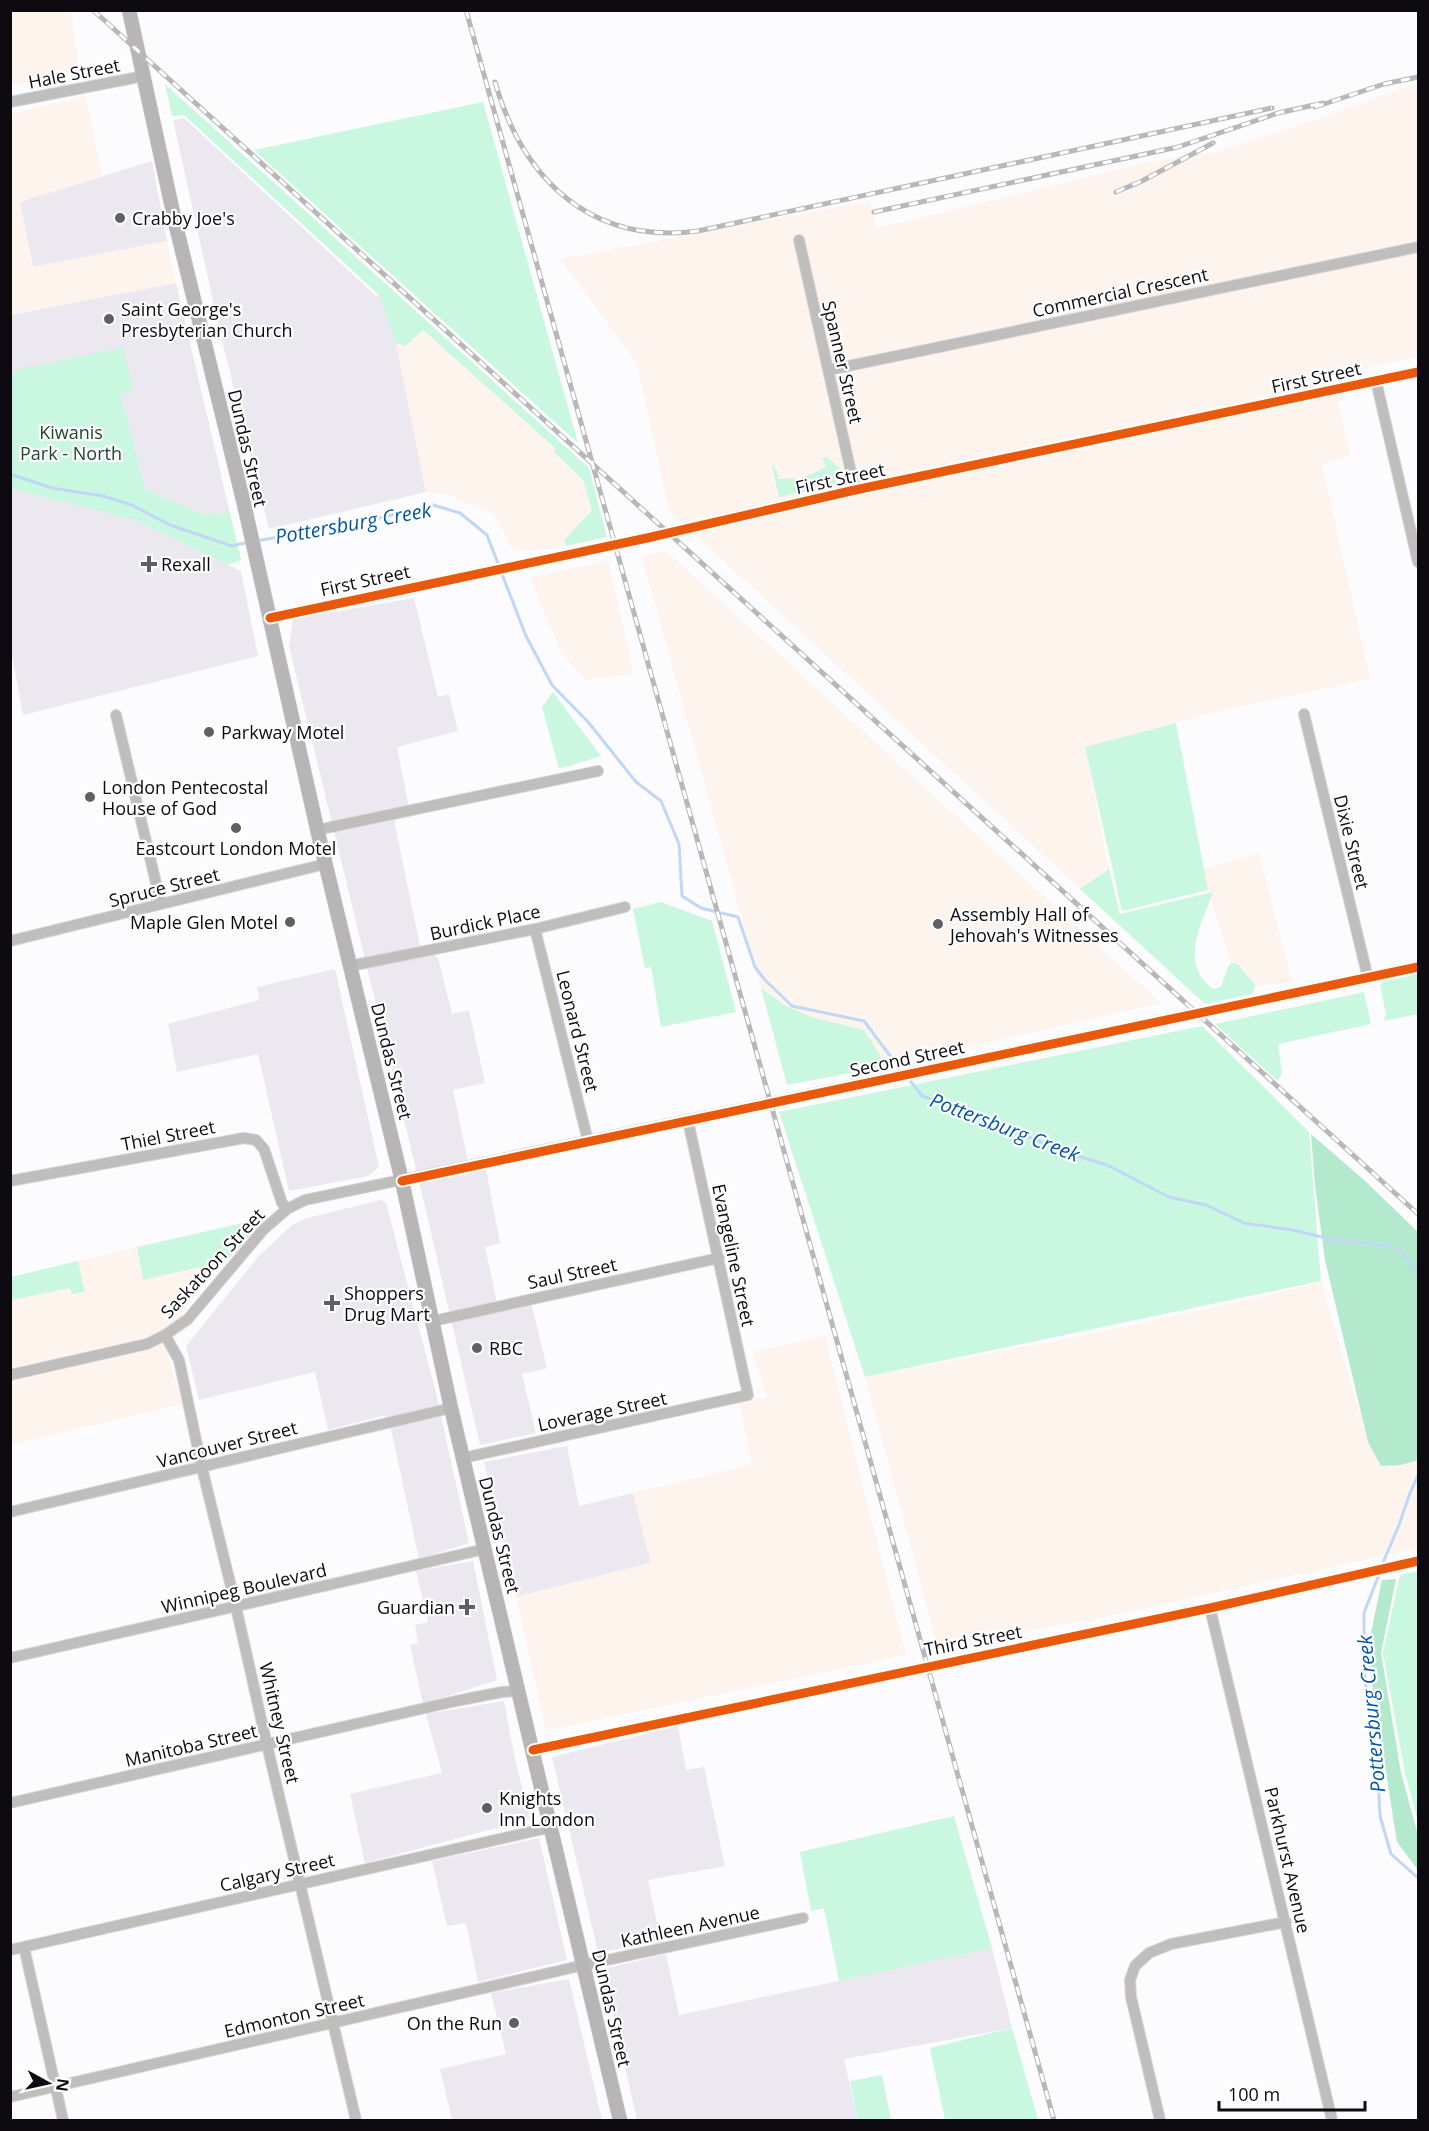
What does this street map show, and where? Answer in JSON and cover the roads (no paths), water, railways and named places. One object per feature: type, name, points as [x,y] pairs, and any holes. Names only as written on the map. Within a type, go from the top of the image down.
[{"type":"main road","name":"Dundas Street","points":[[129,10],[176,226],[270,618],[325,864],[402,1181],[451,1408],[620,2121]]},
{"type":"street","name":"Hale Street","points":[[10,102],[144,76]]},
{"type":"street","name":"Spanner Street","points":[[799,240],[855,490]]},
{"type":"street","name":"Commercial Crescent","points":[[829,370],[1419,247]]},
{"type":"street","name":"First Street","points":[[270,618],[647,538],[855,490],[1419,372]]},
{"type":"street","points":[[1376,381],[1419,562]]},
{"type":"street","name":"Dixie Street","points":[[1304,714],[1368,978]]},
{"type":"street","points":[[117,715],[161,904]]},
{"type":"street","points":[[317,830],[598,771]]},
{"type":"street","name":"Spruce Street","points":[[10,941],[325,864]]},
{"type":"street","name":"Burdick Place","points":[[350,966],[535,929],[625,907]]},
{"type":"street","name":"Leonard Street","points":[[535,929],[588,1141]]},
{"type":"street","name":"Second Street","points":[[402,1181],[1419,968]]},
{"type":"street","name":"Evangeline Street","points":[[688,1121],[748,1395]]},
{"type":"street","name":"Thiel Street","points":[[10,1181],[244,1138],[256,1140],[264,1149],[282,1203],[287,1209]]},
{"type":"street","name":"Saskatoon Street","points":[[10,1375],[147,1344],[188,1319],[263,1230],[287,1209],[305,1200],[402,1181]]},
{"type":"street","name":"Saul Street","points":[[433,1321],[719,1258]]},
{"type":"street","name":"Whitney Street","points":[[165,1335],[179,1360],[202,1468],[356,2121]]},
{"type":"street","name":"Loverage Street","points":[[463,1458],[748,1395]]},
{"type":"street","name":"Vancouver Street","points":[[10,1512],[451,1408]]},
{"type":"street","name":"Winnipeg Boulevard","points":[[10,1658],[486,1549]]},
{"type":"street","name":"Third Street","points":[[532,1750],[1210,1608],[1419,1561]]},
{"type":"street","name":"Parkhurst Avenue","points":[[1210,1608],[1332,2121]]},
{"type":"street","name":"Manitoba Street","points":[[10,1803],[456,1701],[519,1691]]},
{"type":"street","name":"Calgary Street","points":[[10,1950],[552,1827]]},
{"type":"street","name":"Kathleen Avenue","points":[[584,1965],[803,1918]]},
{"type":"street","points":[[1160,2121],[1131,1997],[1130,1980],[1135,1966],[1149,1953],[1171,1944],[1286,1922]]},
{"type":"street","points":[[24,1947],[63,2121]]},
{"type":"street","name":"Edmonton Street","points":[[10,2097],[584,1965]]},
{"type":"waterway","name":"Pottersburg Creek","points":[[10,474],[52,488],[103,496],[132,505],[170,525],[232,546],[249,542]]},
{"type":"waterway","name":"Pottersburg Creek","points":[[256,541],[375,519],[433,505],[460,513],[487,535],[526,636],[552,685],[589,723],[636,782],[661,801],[679,844],[682,896],[701,908],[738,917],[755,967],[792,1006],[864,1021],[903,1073]]},
{"type":"waterway","name":"Pottersburg Creek","points":[[908,1078],[922,1096],[961,1109],[1065,1152],[1107,1165],[1169,1197],[1206,1205],[1244,1223],[1293,1230],[1338,1241],[1370,1243],[1399,1249],[1418,1274]]},
{"type":"waterway","name":"Pottersburg Creek","points":[[1382,1565],[1418,1475]]},
{"type":"waterway","name":"Pottersburg Creek","points":[[1380,1572],[1364,1613],[1364,1672],[1378,1777],[1380,1816],[1391,1854],[1418,1878]]},
{"type":"railway","points":[[93,10],[1418,1214]]},
{"type":"railway","points":[[466,10],[1054,2120]]},
{"type":"railway","points":[[1315,107],[1384,84],[1418,77]]},
{"type":"railway","points":[[495,82],[507,117],[523,149],[543,176],[567,198],[594,216],[625,227],[660,233],[698,231],[1272,108]]},
{"type":"railway","points":[[874,212],[1178,147],[1278,113],[1323,103]]},
{"type":"railway","points":[[1116,192],[1142,181],[1213,143]]},
{"type":"place","name":"Crabby Joe's","points":[[120,218]]},
{"type":"place","name":"Saint George's Presbyterian Church","points":[[109,319]]},
{"type":"place","name":"Rexall","points":[[149,564]]},
{"type":"place","name":"Parkway Motel","points":[[209,732]]},
{"type":"place","name":"London Pentecostal House of God","points":[[90,797]]},
{"type":"place","name":"Eastcourt London Motel","points":[[236,828]]},
{"type":"place","name":"Maple Glen Motel","points":[[290,922]]},
{"type":"place","name":"Assembly Hall of Jehovah's Witnesses","points":[[938,924]]},
{"type":"place","name":"Shoppers Drug Mart","points":[[332,1303]]},
{"type":"place","name":"RBC","points":[[477,1348]]},
{"type":"place","name":"Guardian","points":[[467,1607]]},
{"type":"place","name":"Knights Inn London","points":[[487,1808]]},
{"type":"place","name":"On the Run","points":[[514,2023]]},
{"type":"park label","name":"Kiwanis Park - North","points":[[71,442]]}]
